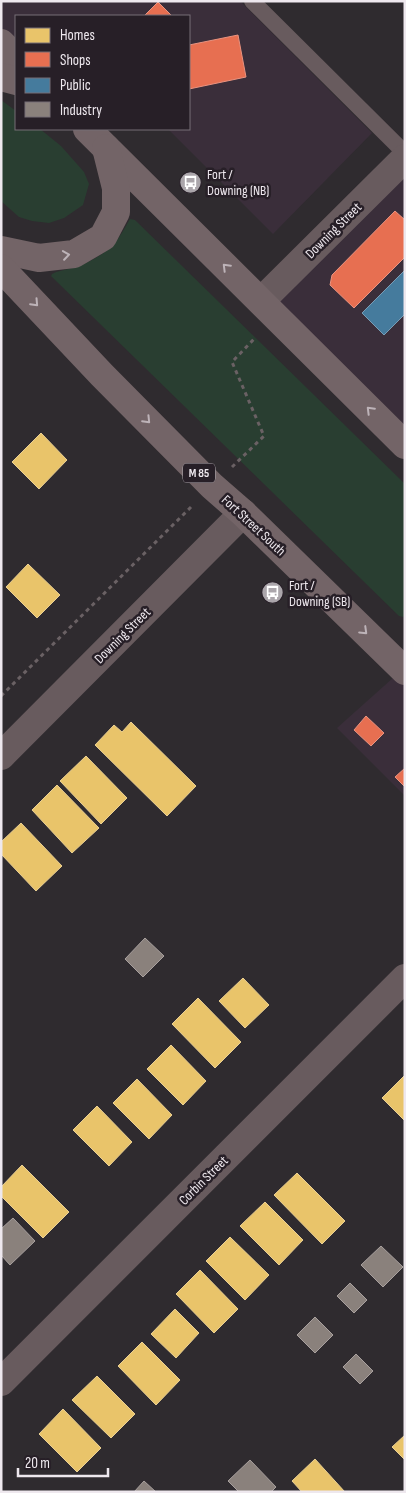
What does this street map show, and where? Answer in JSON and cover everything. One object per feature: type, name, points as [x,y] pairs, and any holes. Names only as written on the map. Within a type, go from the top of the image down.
[{"type":"main road","points":[[1,43],[15,57]]},
{"type":"main road","points":[[1,77],[15,81]]},
{"type":"main road","points":[[88,130],[405,445]]},
{"type":"main road","points":[[1,250],[39,258],[74,254],[103,237],[116,212],[116,188],[106,148]]},
{"type":"main road","name":"Fort Street South","points":[[1,268],[102,375],[212,486],[405,671]]},
{"type":"street","name":"Downing Street","points":[[261,301],[405,158]]},
{"type":"street","name":"Downing Street","points":[[1,756],[243,514]]},
{"type":"street","name":"Corbin Street","points":[[1,1382],[405,978]]},
{"type":"lane","points":[[252,1],[405,153]]},
{"type":"path","points":[[1,696],[264,436],[232,362],[252,341]]},
{"type":"shaded area","points":[[1,1],[240,1],[372,133],[273,234],[169,130],[190,130],[190,15],[15,15],[15,57],[1,43]]},
{"type":"shaded area","points":[[405,158],[405,445],[261,301]]},
{"type":"shaded area","points":[[403,669],[405,671],[405,796],[337,728]]},
{"type":"green space","points":[[1,100],[15,110],[15,130],[41,130],[61,146],[84,172],[89,184],[83,205],[64,218],[49,223],[19,217],[1,201]]},
{"type":"green space","points":[[130,219],[135,220],[405,484],[405,615],[403,617],[399,616],[51,276],[56,272],[88,262],[103,254],[117,240]]},
{"type":"building: Homes","points":[[41,433],[67,460],[39,489],[12,462]]},
{"type":"building: Homes","points":[[28,564],[60,595],[37,618],[6,587]]},
{"type":"building: Homes","points":[[131,722],[196,786],[167,816],[95,745],[114,725],[122,732]]},
{"type":"building: Homes","points":[[86,756],[127,798],[101,824],[60,781]]},
{"type":"building: Homes","points":[[57,785],[99,828],[72,853],[32,810]]},
{"type":"building: Homes","points":[[21,823],[62,866],[36,891],[1,854],[1,842]]},
{"type":"building: Homes","points":[[243,978],[269,1005],[245,1028],[219,1001]]},
{"type":"building: Homes","points":[[198,998],[241,1042],[215,1068],[172,1024]]},
{"type":"building: Homes","points":[[171,1045],[206,1081],[183,1105],[147,1069]]},
{"type":"building: Homes","points":[[405,1075],[405,1121],[382,1098]]},
{"type":"building: Homes","points":[[137,1079],[172,1115],[149,1139],[113,1103]]},
{"type":"building: Homes","points":[[97,1106],[132,1142],[109,1166],[73,1130]]},
{"type":"building: Homes","points":[[22,1165],[69,1212],[43,1238],[1,1196],[1,1187]]},
{"type":"building: Homes","points":[[297,1173],[345,1221],[322,1244],[274,1195]]},
{"type":"building: Homes","points":[[265,1202],[303,1240],[279,1265],[240,1226]]},
{"type":"building: Homes","points":[[230,1237],[269,1275],[245,1300],[206,1261]]},
{"type":"building: Homes","points":[[200,1270],[238,1309],[214,1333],[176,1294]]},
{"type":"building: Homes","points":[[175,1309],[199,1333],[176,1358],[151,1334]]},
{"type":"building: Homes","points":[[142,1342],[180,1380],[156,1405],[118,1366]]},
{"type":"building: Homes","points":[[97,1376],[135,1414],[111,1438],[72,1400]]},
{"type":"building: Homes","points":[[63,1409],[101,1448],[77,1472],[39,1434]]},
{"type":"building: Homes","points":[[405,1435],[405,1460],[392,1447]]},
{"type":"building: Homes","points":[[315,1459],[345,1492],[302,1492],[292,1481]]},
{"type":"building: Shops","points":[[158,2],[171,15],[145,15]]},
{"type":"building: Shops","points":[[238,35],[246,77],[190,89],[190,45]]},
{"type":"building: Shops","points":[[395,211],[405,220],[405,257],[354,308],[330,285],[332,275]]},
{"type":"building: Shops","points":[[366,716],[384,733],[371,746],[354,730]]},
{"type":"building: Shops","points":[[405,768],[405,787],[395,777]]},
{"type":"building: Public","points":[[405,270],[405,314],[384,335],[362,313]]},
{"type":"building: Industry","points":[[145,938],[164,956],[143,977],[125,959]]},
{"type":"building: Industry","points":[[13,1218],[35,1241],[10,1265],[1,1255],[1,1229]]},
{"type":"building: Industry","points":[[381,1246],[403,1267],[383,1287],[361,1265]]},
{"type":"building: Industry","points":[[350,1283],[367,1300],[354,1313],[337,1296]]},
{"type":"building: Industry","points":[[315,1317],[333,1335],[315,1353],[297,1335]]},
{"type":"building: Industry","points":[[356,1354],[373,1371],[360,1384],[343,1367]]},
{"type":"building: Industry","points":[[250,1460],[276,1487],[271,1492],[239,1492],[228,1481]]},
{"type":"building: Industry","points":[[144,1481],[156,1492],[134,1492]]},
{"type":"place","name":"Fort / Downing (NB)","points":[[191,182]]},
{"type":"place","name":"Fort / Downing (SB)","points":[[273,593]]}]
